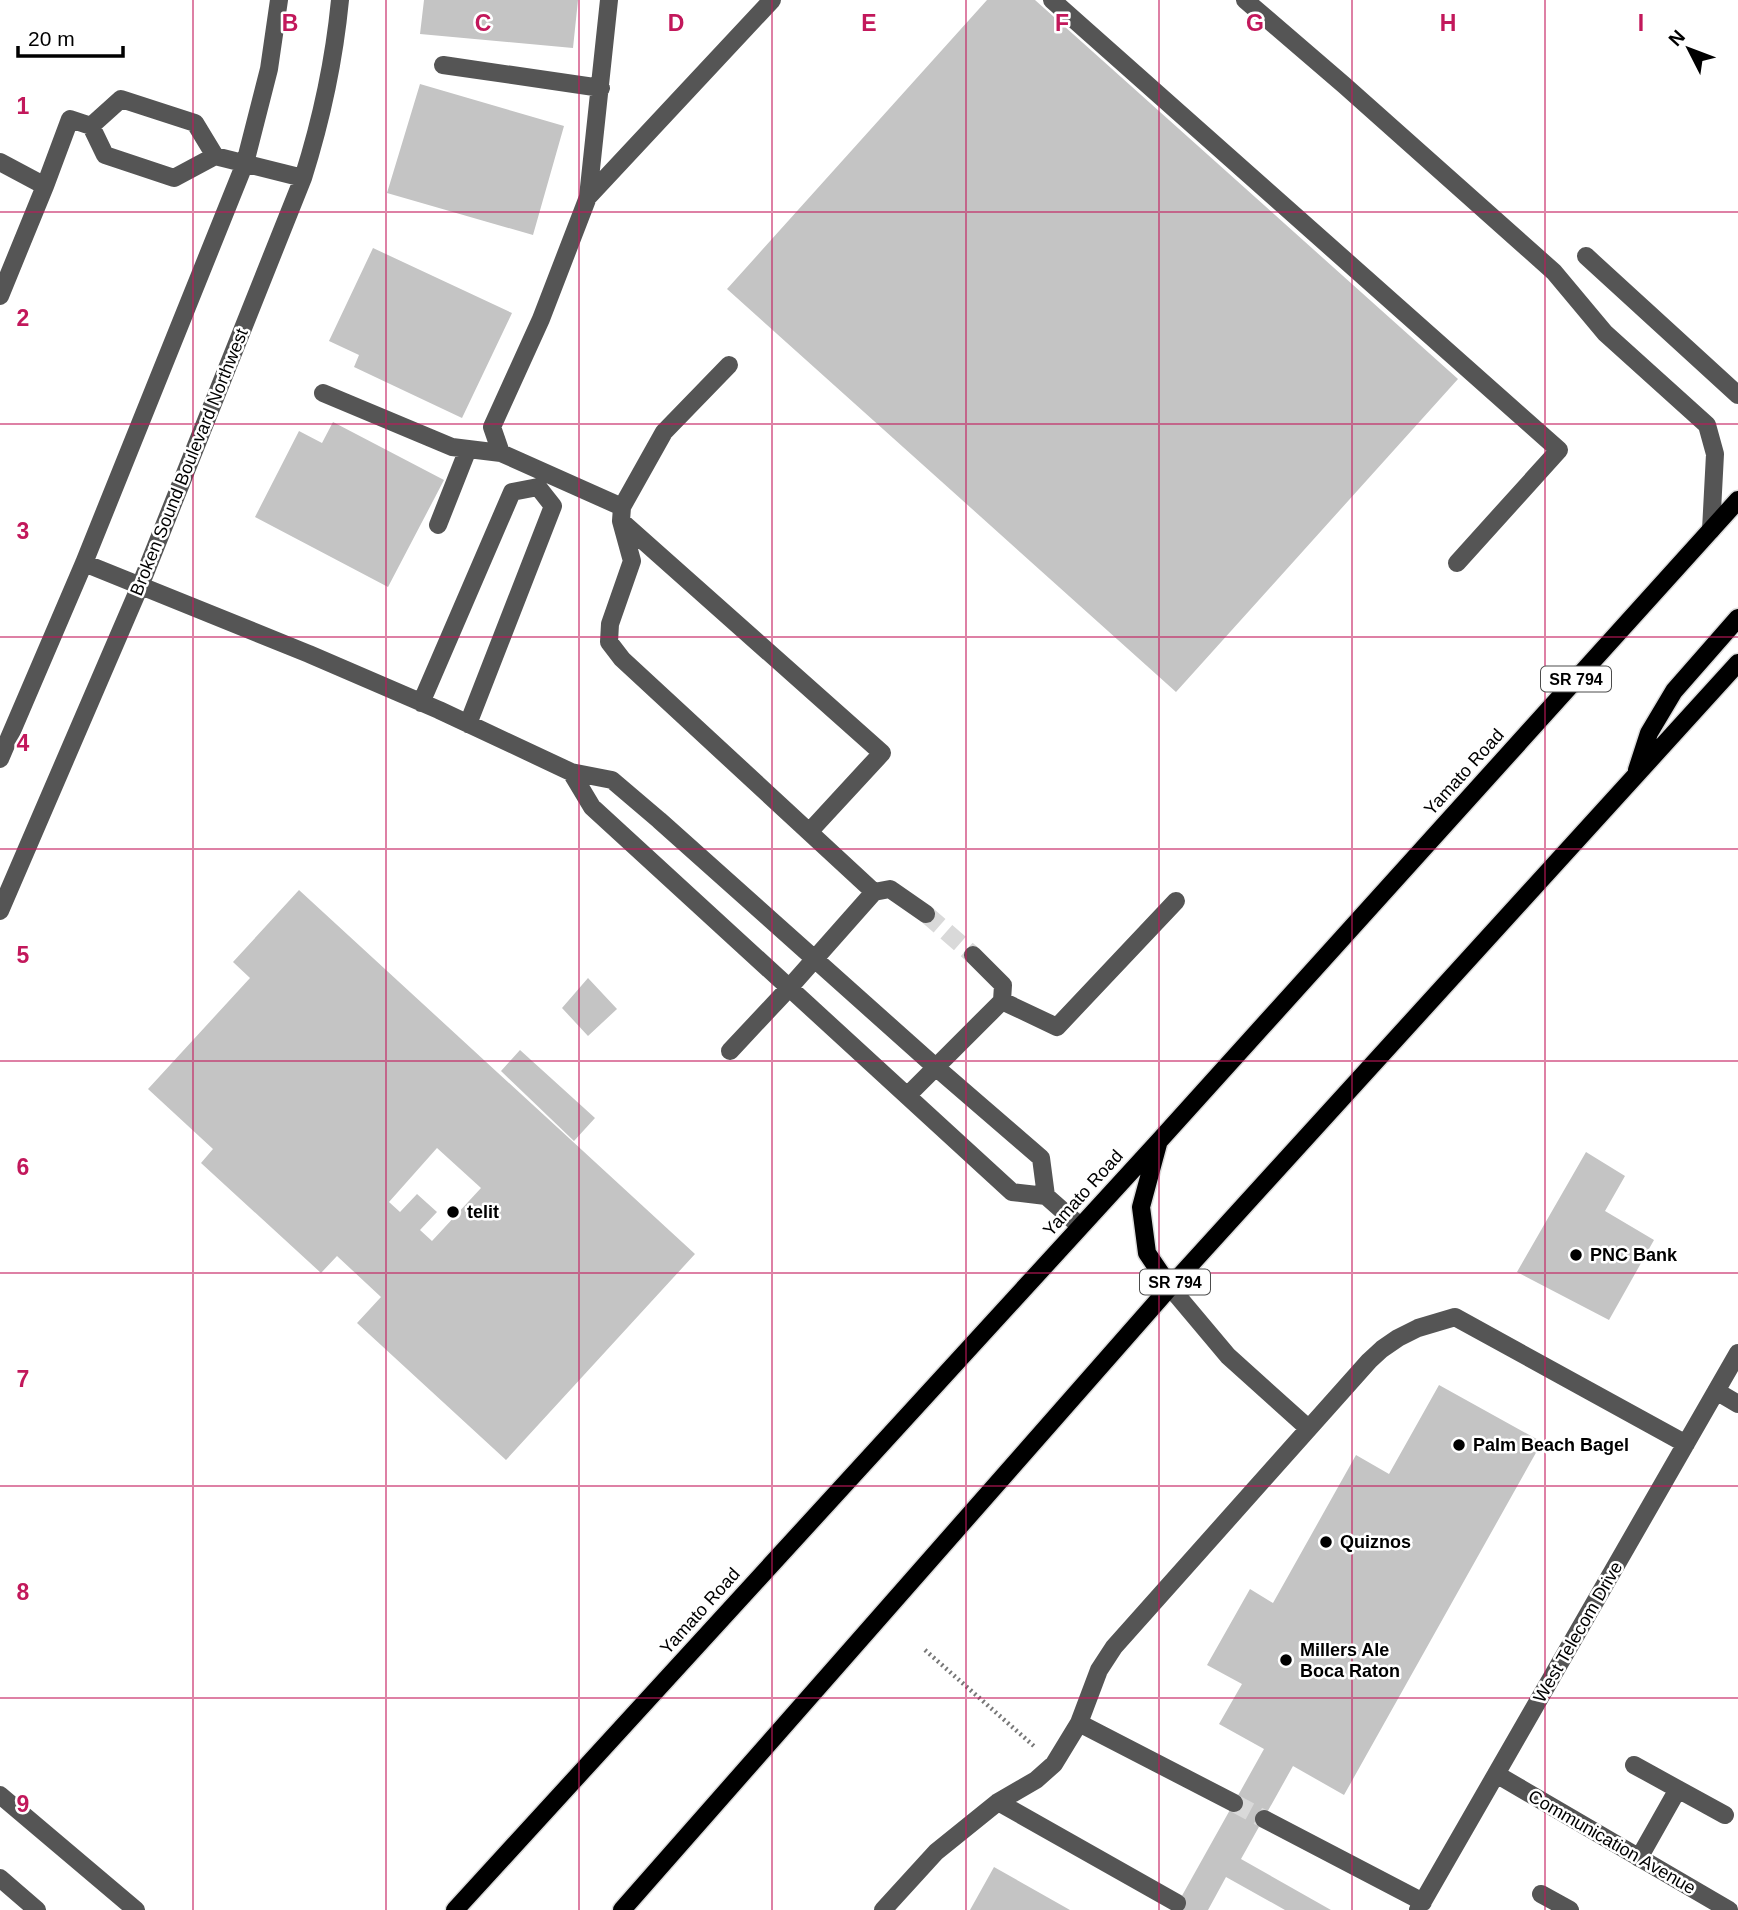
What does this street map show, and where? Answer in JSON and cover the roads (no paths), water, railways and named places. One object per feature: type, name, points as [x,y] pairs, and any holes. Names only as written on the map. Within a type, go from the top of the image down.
[{"type":"main road","name":"Yamato Road","points":[[455,1910],[1159,1141],[1738,500]]},
{"type":"main road","points":[[1635,777],[1649,733],[1674,691],[1738,618]]},
{"type":"main road","name":"SR 794","points":[[622,1910],[1170,1287],[1738,663]]},
{"type":"main road","points":[[1159,1141],[1141,1207],[1147,1253],[1170,1287]]},
{"type":"street","points":[[0,759],[84,564],[245,163],[269,69],[279,0]]},
{"type":"street","name":"Broken Sound Boulevard Northwest","points":[[0,911],[140,586],[303,178],[319,127],[335,48],[340,0]]},
{"type":"street","points":[[501,453],[492,428],[541,319],[588,197],[609,0]]},
{"type":"street","points":[[588,197],[772,0]]},
{"type":"street","points":[[1052,0],[1559,450],[1457,563]]},
{"type":"street","points":[[1245,0],[1554,272],[1605,333],[1707,425],[1715,454],[1710,530]]},
{"type":"street","points":[[443,65],[601,88]]},
{"type":"street","points":[[91,126],[121,99],[195,123],[215,156]]},
{"type":"street","points":[[0,296],[70,119],[91,126],[105,155],[174,178],[215,156],[303,178]]},
{"type":"street","points":[[0,162],[45,186]]},
{"type":"street","points":[[1586,256],[1738,395]]},
{"type":"street","points":[[729,365],[664,432],[622,514],[632,561],[610,624],[609,642],[622,659],[874,892]]},
{"type":"street","points":[[323,393],[452,447],[501,453],[540,480],[622,514],[882,752],[810,831]]},
{"type":"street","points":[[438,525],[467,449]]},
{"type":"street","points":[[421,703],[512,492],[540,480]]},
{"type":"street","points":[[468,724],[553,506],[540,480]]},
{"type":"street","points":[[84,564],[310,654],[570,772],[611,780],[1041,1158],[1046,1196]]},
{"type":"street","points":[[570,772],[592,807],[1012,1192],[1046,1196],[1080,1226]]},
{"type":"street","points":[[730,1051],[874,892],[890,889],[926,914]]},
{"type":"street","points":[[1002,1001],[1057,1027],[1176,901]]},
{"type":"street","points":[[907,1096],[1002,1001],[1003,985],[973,955]]},
{"type":"street","points":[[1170,1287],[1228,1356],[1308,1429]]},
{"type":"street","points":[[883,1910],[936,1852],[998,1802],[1035,1780],[1054,1764],[1079,1723],[1099,1670],[1114,1647],[1308,1429],[1382,1349],[1398,1338],[1418,1328],[1455,1317],[1686,1444]]},
{"type":"street","name":"West Telecom Drive","points":[[1420,1906],[1738,1353]]},
{"type":"street","points":[[1716,1391],[1738,1404]]},
{"type":"street","points":[[1079,1723],[1234,1803]]},
{"type":"street","points":[[1634,1765],[1725,1815]]},
{"type":"street","name":"Communication Avenue","points":[[1496,1774],[1729,1910]]},
{"type":"street","points":[[1639,1858],[1678,1789]]},
{"type":"street","points":[[0,1795],[136,1910]]},
{"type":"street","points":[[998,1802],[1177,1903]]},
{"type":"street","points":[[1264,1819],[1420,1906]]},
{"type":"street","points":[[0,1878],[37,1910]]},
{"type":"street","points":[[1541,1894],[1570,1910]]},
{"type":"tunnel","points":[[926,914],[973,955]]},
{"type":"tunnel","points":[[1234,1803],[1264,1819]]},
{"type":"place","name":"telit","points":[[453,1212]]},
{"type":"place","name":"PNC Bank","points":[[1576,1255]]},
{"type":"place","name":"Palm Beach Bagel","points":[[1459,1445]]},
{"type":"place","name":"Quiznos","points":[[1326,1542]]},
{"type":"place","name":"Millers Ale Boca Raton","points":[[1286,1660]]}]
